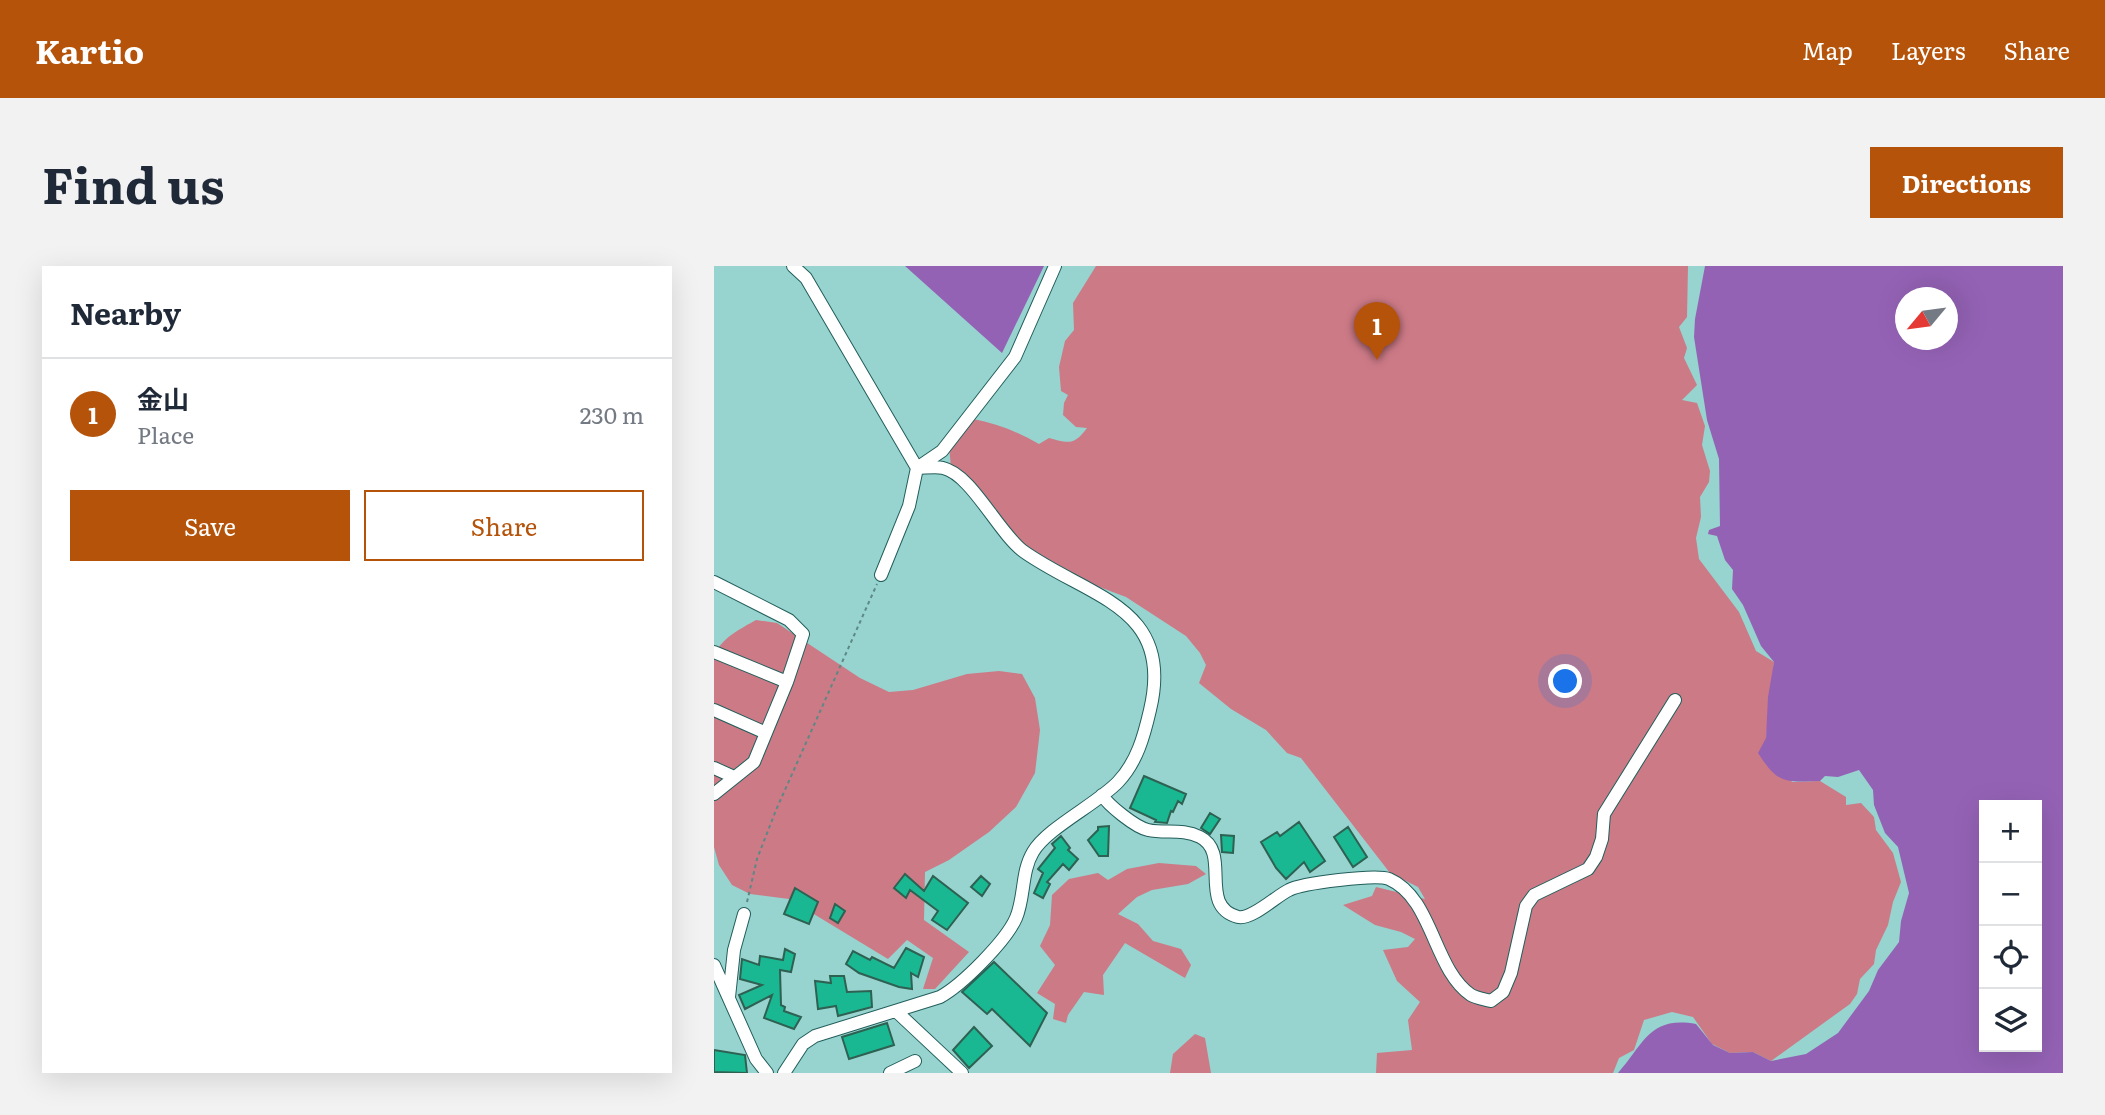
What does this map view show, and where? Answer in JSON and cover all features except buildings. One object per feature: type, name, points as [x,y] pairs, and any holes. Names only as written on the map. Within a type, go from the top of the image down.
[{"type":"street","points":[[793,266],[806,278],[917,468],[909,506],[881,575]]},
{"type":"street","points":[[917,468],[942,451],[1014,357],[1055,266]]},
{"type":"street","points":[[784,1073],[803,1044],[815,1036],[897,1012],[940,997],[956,988],[1016,919],[1027,864],[1034,850],[1046,837],[1118,782],[1138,752],[1156,681],[1151,647],[1140,627],[1121,608],[1022,550],[1002,531],[962,480],[944,468],[917,468]]},
{"type":"street","points":[[714,582],[789,620],[803,634],[787,682],[754,762],[714,794]]},
{"type":"street","points":[[714,652],[787,682]]},
{"type":"street","points":[[1102,795],[1109,807],[1147,830],[1189,832],[1206,841],[1216,861],[1215,893],[1222,906],[1239,917],[1248,916],[1291,889],[1365,877],[1389,879],[1411,894],[1459,984],[1473,996],[1491,1001],[1503,992],[1511,973],[1526,906],[1534,895],[1588,869],[1602,839],[1604,814],[1675,700]]},
{"type":"street","points":[[714,710],[766,733]]},
{"type":"street","points":[[714,768],[734,777]]},
{"type":"street","points":[[729,998],[734,950],[744,914]]},
{"type":"street","points":[[714,965],[756,1059],[767,1073]]},
{"type":"street","points":[[897,1012],[962,1073]]},
{"type":"street","points":[[890,1073],[915,1061]]},
{"type":"path","points":[[744,914],[757,859],[776,810],[881,575]]},
{"type":"shaded area","points":[[905,266],[1044,266],[1002,353]]},
{"type":"shaded area","points":[[1096,266],[1688,266],[1687,317],[1679,327],[1687,348],[1684,358],[1697,385],[1682,400],[1697,403],[1705,426],[1702,445],[1710,471],[1709,482],[1700,497],[1701,517],[1696,538],[1699,559],[1739,612],[1756,651],[1774,662],[1766,738],[1792,782],[1820,781],[1846,797],[1846,805],[1861,803],[1874,817],[1876,830],[1893,853],[1901,882],[1888,925],[1876,950],[1874,964],[1860,979],[1857,994],[1850,1004],[1771,1061],[1753,1052],[1730,1053],[1712,1044],[1693,1017],[1672,1012],[1644,1020],[1634,1050],[1619,1058],[1613,1073],[1376,1073],[1377,1053],[1412,1050],[1408,1020],[1420,1002],[1397,981],[1383,950],[1408,947],[1415,939],[1375,925],[1343,905],[1372,896],[1376,887],[1425,899],[1418,887],[1390,873],[1301,758],[1287,753],[1266,730],[1231,709],[1199,683],[1206,665],[1186,636],[1126,597],[1030,561],[951,467],[949,446],[973,419],[1007,428],[1039,444],[1049,438],[1070,442],[1087,428],[1076,427],[1063,415],[1068,395],[1061,391],[1059,367],[1065,341],[1074,330],[1073,303]]},
{"type":"shaded area","points":[[1705,266],[2063,266],[2063,1073],[1618,1073],[1649,1035],[1668,1024],[1696,1024],[1713,1045],[1730,1053],[1753,1052],[1771,1061],[1806,1054],[1838,1033],[1869,991],[1878,970],[1899,942],[1901,921],[1909,893],[1898,847],[1885,833],[1874,805],[1873,790],[1859,770],[1838,777],[1825,776],[1820,781],[1790,781],[1771,771],[1758,753],[1766,738],[1768,697],[1774,662],[1761,646],[1743,605],[1732,589],[1733,570],[1725,560],[1717,536],[1708,534],[1709,530],[1720,526],[1719,459],[1707,420],[1694,337]]},
{"type":"shaded area","points":[[756,620],[777,623],[860,678],[889,692],[913,690],[967,674],[999,671],[1022,674],[1035,698],[1040,730],[1035,773],[1016,807],[989,832],[949,860],[925,872],[924,920],[969,952],[935,989],[923,989],[933,958],[907,940],[888,959],[789,899],[750,894],[732,885],[719,865],[714,847],[714,655],[727,639]]},
{"type":"shaded area","points":[[1159,863],[1196,866],[1206,874],[1188,884],[1152,890],[1137,897],[1118,914],[1138,924],[1153,941],[1181,949],[1191,965],[1185,978],[1125,943],[1103,975],[1104,995],[1084,992],[1068,1015],[1066,1023],[1053,1019],[1055,1004],[1037,993],[1055,965],[1040,946],[1050,925],[1052,895],[1069,879],[1098,873],[1108,880],[1127,869]]},
{"type":"shaded area","points":[[1195,1034],[1205,1038],[1211,1073],[1170,1073],[1173,1054]]},
{"type":"place","name":"金山","points":[[1377,360]]}]
